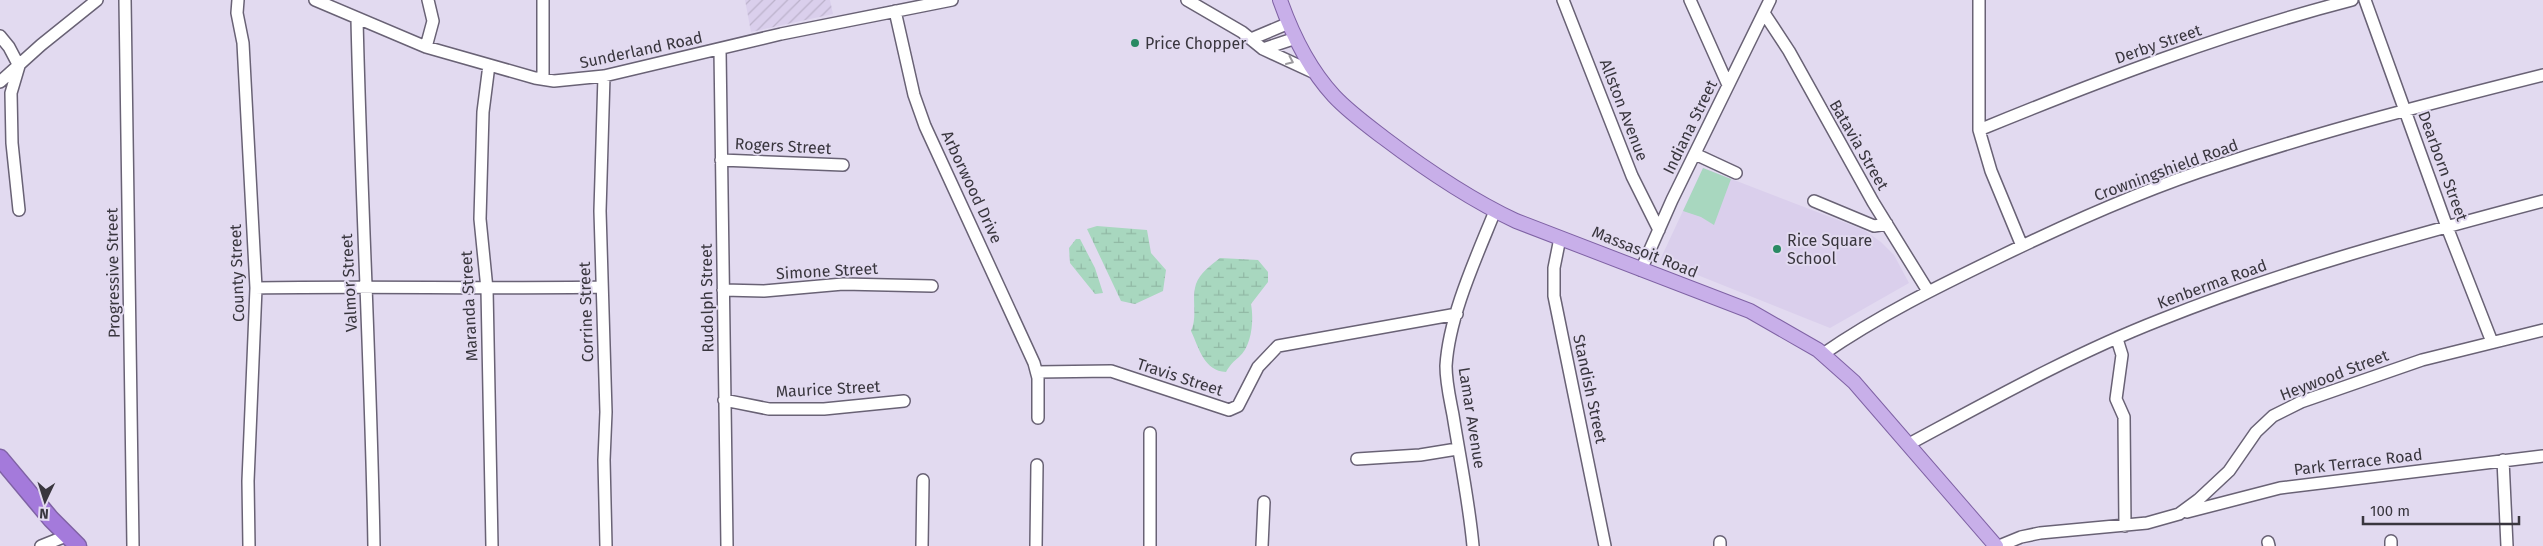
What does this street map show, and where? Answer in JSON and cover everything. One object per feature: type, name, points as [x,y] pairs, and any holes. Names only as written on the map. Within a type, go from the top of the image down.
[{"type":"highway","points":[[0,458],[69,542]]},
{"type":"main road","name":"Massasoit Road","points":[[1280,0],[1296,38],[1317,74],[1343,104],[1378,133],[1432,172],[1495,211],[1641,270],[1750,311],[1784,328],[1823,354],[1874,403],[1998,546]]},
{"type":"street","points":[[0,82],[97,0]]},
{"type":"street","name":"Progressive Street","points":[[125,0],[133,546]]},
{"type":"street","name":"County Street","points":[[238,0],[256,288],[248,481],[249,546]]},
{"type":"street","name":"Sunderland Road","points":[[316,0],[426,47],[543,79],[575,80],[604,76],[781,34],[952,0]]},
{"type":"street","points":[[426,47],[433,21],[428,0]]},
{"type":"street","points":[[543,0],[543,79]]},
{"type":"street","points":[[1187,0],[1251,39],[1263,49],[1317,74]]},
{"type":"street","name":"Allston Avenue","points":[[1564,0],[1632,176],[1658,230]]},
{"type":"street","points":[[1690,0],[1728,85]]},
{"type":"street","name":"Indiana Street","points":[[1641,270],[1658,230],[1770,0]]},
{"type":"street","points":[[1979,0],[1979,130],[1991,171],[2022,246]]},
{"type":"street","name":"Derby Street","points":[[1979,130],[2079,89],[2187,50],[2352,0]]},
{"type":"street","name":"Dearborn Street","points":[[2365,0],[2447,227],[2492,342]]},
{"type":"street","name":"Arborwood Drive","points":[[895,11],[914,95],[925,126],[963,213],[993,270],[1037,372]]},
{"type":"street","name":"Batavia Street","points":[[1764,13],[1789,51],[1887,224],[1928,291]]},
{"type":"street","name":"Valmor Street","points":[[357,19],[365,286],[373,441],[374,546]]},
{"type":"street","points":[[1251,39],[1289,23]]},
{"type":"street","points":[[0,36],[9,47],[19,66],[11,93],[12,143],[19,210]]},
{"type":"street","points":[[1263,49],[1296,38]]},
{"type":"street","name":"Rudolph Street","points":[[720,50],[727,546]]},
{"type":"street","name":"Maranda Street","points":[[488,64],[483,112],[480,219],[487,289],[492,546]]},
{"type":"street","name":"Crowningshield Road","points":[[1823,354],[1860,329],[1928,291],[2022,246],[2093,214],[2219,165],[2405,110],[2543,75]]},
{"type":"street","name":"Corrine Street","points":[[604,76],[600,196],[601,287],[606,412],[604,460],[606,546]]},
{"type":"street","points":[[1695,154],[1736,173]]},
{"type":"street","name":"Rogers Street","points":[[721,160],[843,165]]},
{"type":"street","points":[[1814,201],[1874,226],[1887,224]]},
{"type":"street","name":"Kenberma Road","points":[[1909,444],[2020,384],[2117,339],[2227,294],[2447,227],[2543,202]]},
{"type":"street","name":"Lamar Avenue","points":[[1473,546],[1467,493],[1457,449],[1446,377],[1449,344],[1457,314],[1495,211]]},
{"type":"street","name":"Standish Street","points":[[1560,238],[1554,268],[1554,296],[1605,546]]},
{"type":"street","name":"Simone Street","points":[[723,290],[764,291],[843,284],[932,286]]},
{"type":"street","points":[[256,288],[365,286],[487,289],[601,287]]},
{"type":"street","name":"Travis Street","points":[[1037,372],[1111,371],[1229,410],[1238,406],[1258,367],[1278,346],[1457,314]]},
{"type":"street","name":"Heywood Street","points":[[1998,546],[2021,537],[2040,533],[2125,526],[2179,514],[2198,500],[2228,471],[2256,432],[2273,416],[2301,402],[2355,381],[2422,360],[2543,330]]},
{"type":"street","points":[[2117,339],[2122,355],[2116,399],[2124,417],[2125,526]]},
{"type":"street","points":[[1037,372],[1038,418]]},
{"type":"street","name":"Maurice Street","points":[[724,400],[769,409],[852,407],[904,401]]},
{"type":"street","points":[[1150,433],[1150,546]]},
{"type":"street","points":[[1357,459],[1420,455],[1457,449]]},
{"type":"street","name":"Park Terrace Road","points":[[2179,514],[2280,488],[2543,456]]},
{"type":"street","points":[[2503,460],[2507,546]]},
{"type":"street","points":[[1036,546],[1037,465]]},
{"type":"street","points":[[922,546],[923,480]]},
{"type":"street","points":[[1262,546],[1264,502]]},
{"type":"street","points":[[41,546],[69,542]]},
{"type":"shaded area","points":[[745,0],[830,0],[833,14],[751,32]]},
{"type":"shaded area","name":"Rice Square School","points":[[1703,168],[1864,230],[1881,242],[1894,255],[1909,283],[1830,328],[1660,260]]},
{"type":"green space","points":[[1703,168],[1731,179],[1714,225],[1701,217],[1683,211]]},
{"type":"green space","points":[[1097,226],[1147,230],[1151,253],[1166,270],[1163,291],[1135,304],[1121,301],[1087,229]]},
{"type":"green space","points":[[1076,239],[1080,239],[1095,268],[1103,293],[1095,294],[1070,263],[1069,248]]},
{"type":"green space","points":[[1220,258],[1258,260],[1268,272],[1268,282],[1251,304],[1252,325],[1247,346],[1226,372],[1212,368],[1207,363],[1191,331],[1194,320],[1196,284],[1203,273]]},
{"type":"place","name":"Price Chopper","points":[[1135,43]]},
{"type":"place","name":"Rice Square School","points":[[1777,249]]}]
